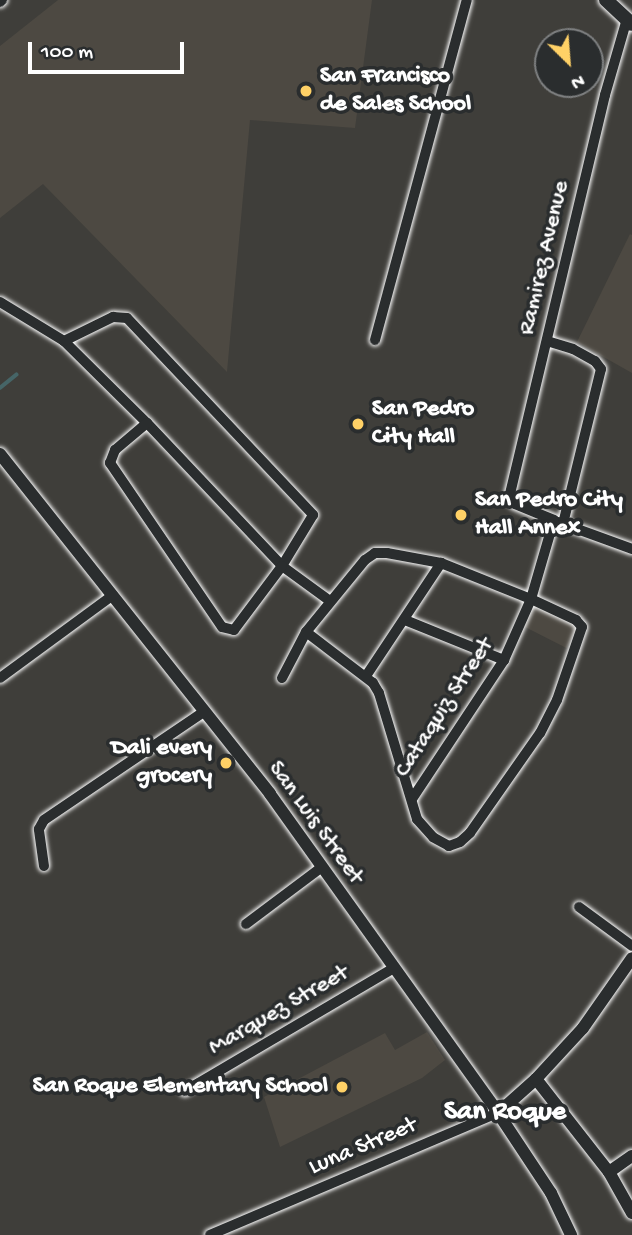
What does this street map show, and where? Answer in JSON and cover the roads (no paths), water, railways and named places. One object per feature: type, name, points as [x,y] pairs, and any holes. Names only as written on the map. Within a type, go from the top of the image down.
[{"type":"main road","points":[[592,0],[609,4],[629,21]]},
{"type":"street","points":[[374,340],[467,0]]},
{"type":"street","name":"Ramirez Avenue","points":[[559,522],[515,504],[509,498],[605,95],[629,21]]},
{"type":"street","points":[[0,302],[64,341],[147,423],[282,566],[330,601]]},
{"type":"street","points":[[64,341],[113,317],[122,316],[131,321],[313,515],[282,566],[238,627],[230,631],[222,627],[110,463],[115,450],[147,423]]},
{"type":"street","name":"Cataquiz Street","points":[[412,799],[504,660],[531,599],[559,522],[601,369],[595,361],[573,349],[547,341]]},
{"type":"street","name":"San Luis Street","points":[[0,454],[205,711],[322,867],[498,1112],[551,1193],[571,1235]]},
{"type":"street","points":[[559,522],[632,549]]},
{"type":"street","points":[[282,678],[306,632],[330,601],[375,553],[441,563],[531,599],[576,620],[582,627],[557,700],[540,733],[460,842],[449,846],[433,836],[417,818],[379,692],[366,676],[306,632]]},
{"type":"street","points":[[366,676],[441,563]]},
{"type":"street","points":[[0,678],[113,595]]},
{"type":"street","points":[[405,620],[504,660]]},
{"type":"street","points":[[44,866],[39,830],[44,820],[205,711]]},
{"type":"street","points":[[246,924],[322,867]]},
{"type":"street","points":[[579,907],[632,946]]},
{"type":"street","name":"Luna Street","points":[[210,1235],[498,1112],[536,1079],[583,1028],[632,958]]},
{"type":"street","name":"Marquez Street","points":[[184,1091],[394,968]]},
{"type":"street","points":[[536,1079],[609,1172],[632,1213]]},
{"type":"street","points":[[609,1172],[632,1156]]},
{"type":"waterway","points":[[0,388],[16,375]]},
{"type":"place","name":"San Francisco de Sales School","points":[[306,91]]},
{"type":"place","name":"San Pedro City Hall","points":[[358,424]]},
{"type":"place","name":"San Pedro City Hall Annex","points":[[461,515]]},
{"type":"place","name":"Dali every grocery","points":[[226,763]]},
{"type":"place","name":"San Roque Elementary School","points":[[342,1087]]},
{"type":"district","name":"San Roque","points":[[505,1113]]}]
